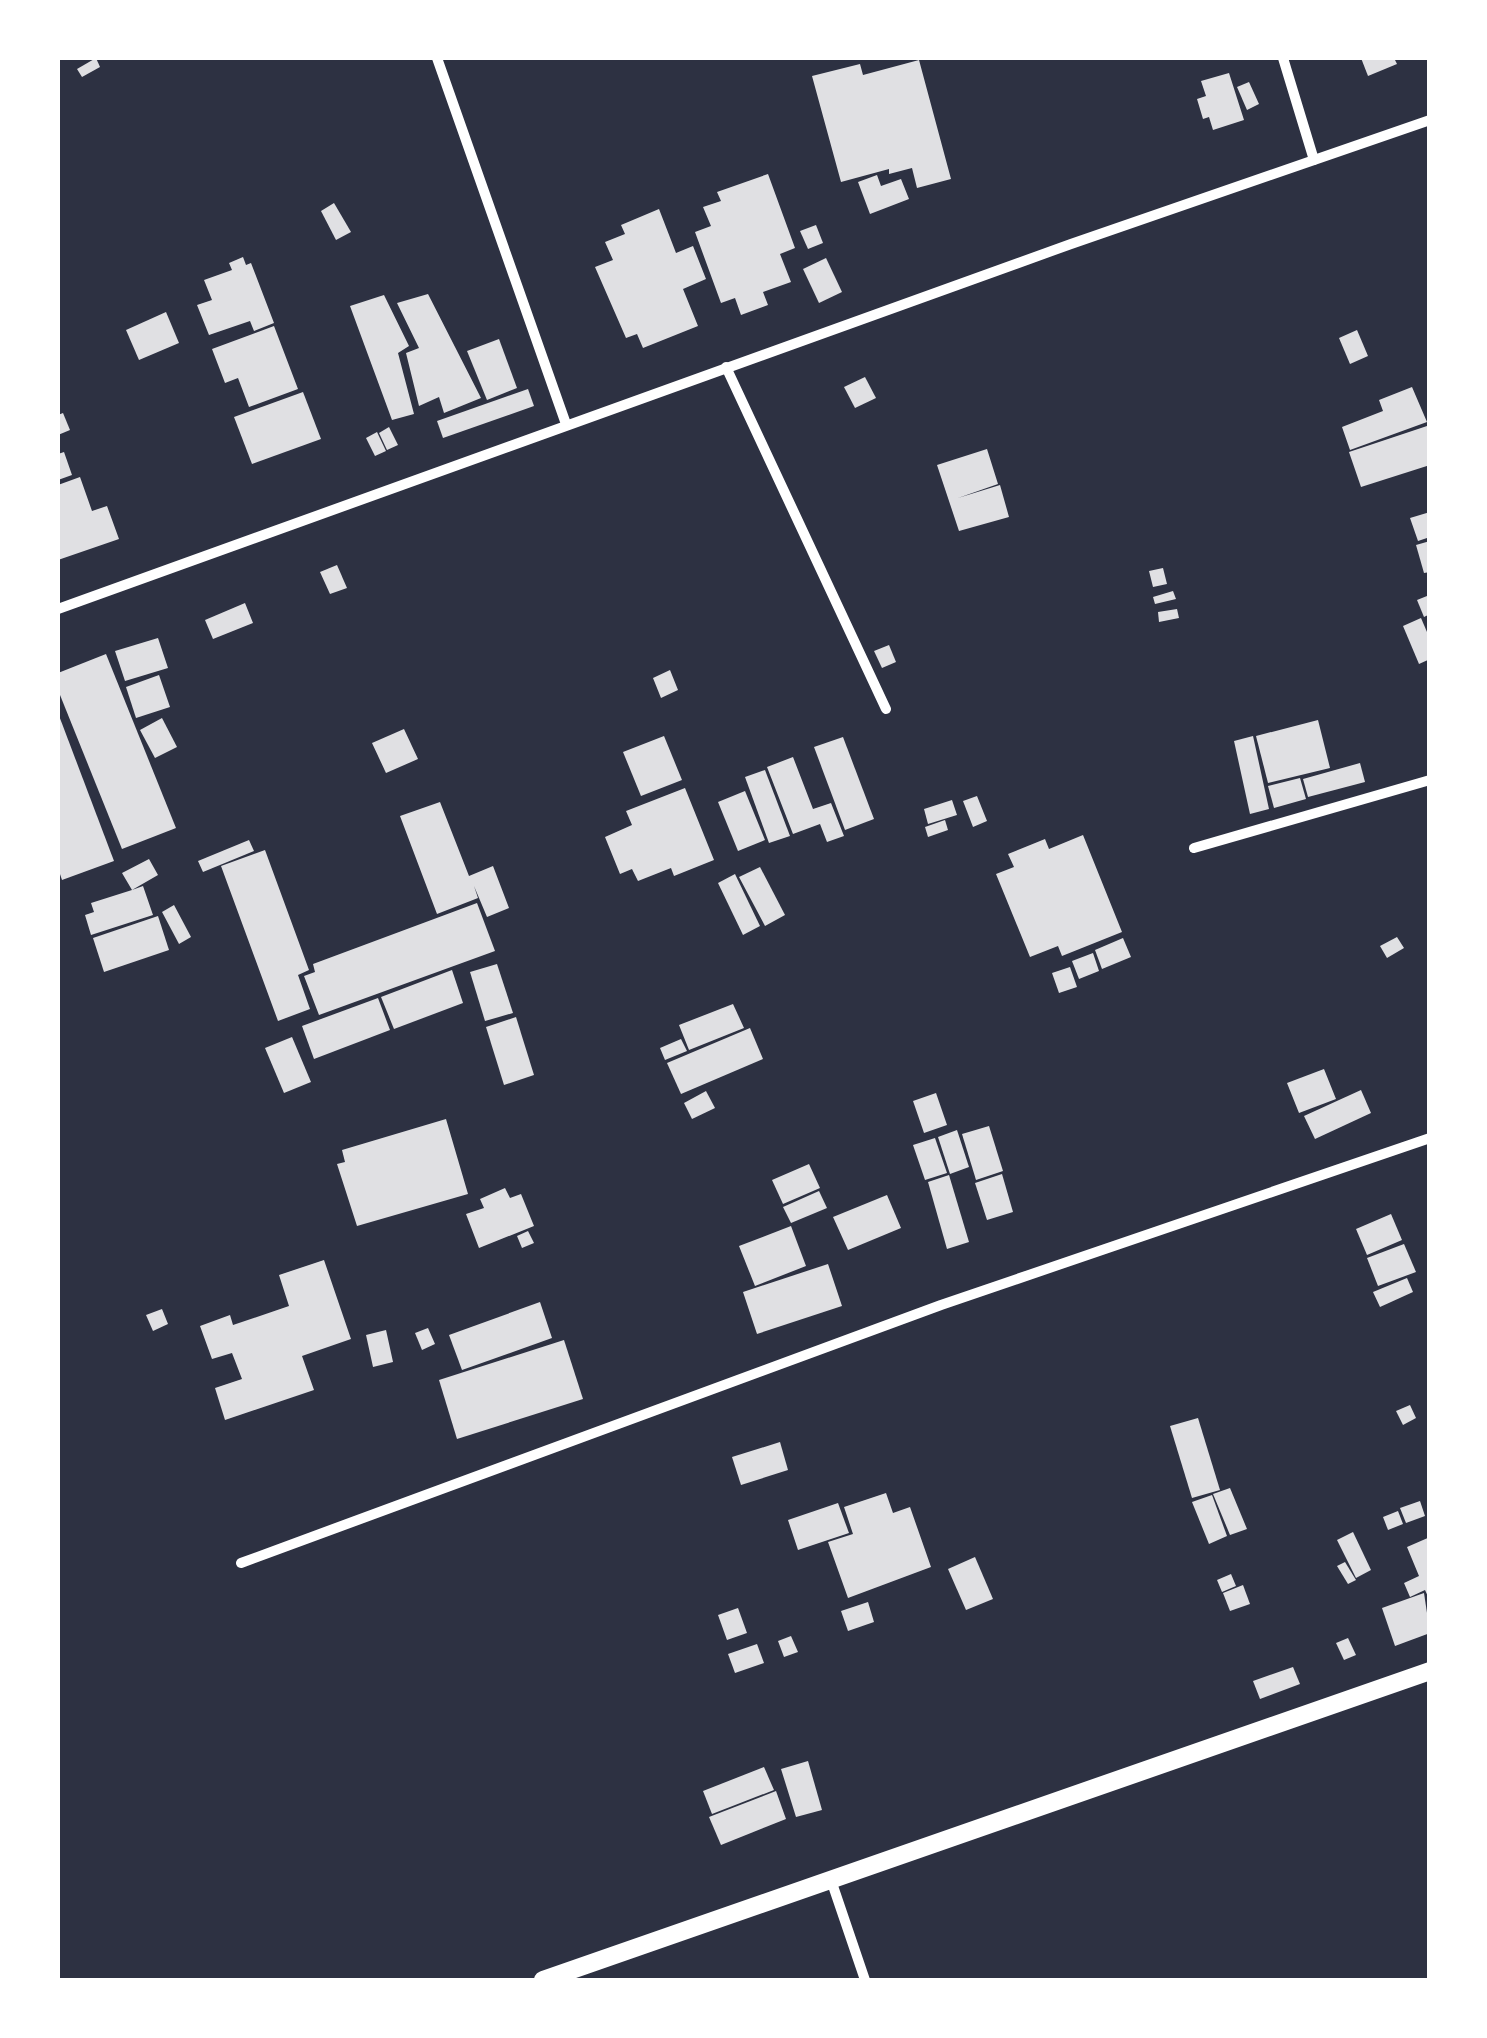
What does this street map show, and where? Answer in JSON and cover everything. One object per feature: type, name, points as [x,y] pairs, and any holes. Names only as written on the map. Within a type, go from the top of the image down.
[{"type":"street","points":[[436,58],[566,424]]},
{"type":"street","points":[[1282,58],[1314,160]]},
{"type":"street","points":[[58,608],[726,367],[1430,120]]},
{"type":"street","points":[[726,367],[886,709]]},
{"type":"street","points":[[1194,848],[1430,780]]},
{"type":"street","points":[[241,1563],[941,1305],[1430,1138]]},
{"type":"street","points":[[543,1980],[1430,1671]]},
{"type":"street","points":[[831,1880],[865,1980]]},
{"type":"building","points":[[96,58],[100,67],[82,77],[77,69]]},
{"type":"building","points":[[1361,58],[1394,58],[1397,64],[1368,76]]},
{"type":"building","points":[[919,60],[951,179],[917,188],[912,168],[889,174],[889,169],[841,182],[812,76],[860,64],[863,75]]},
{"type":"building","points":[[1229,73],[1244,120],[1213,130],[1209,117],[1203,119],[1197,99],[1206,96],[1201,81]]},
{"type":"building","points":[[1249,82],[1259,104],[1247,110],[1237,87]]},
{"type":"building","points":[[768,174],[795,248],[780,254],[791,282],[763,292],[768,305],[741,315],[735,298],[721,303],[695,232],[711,226],[703,207],[721,201],[717,192]]},
{"type":"building","points":[[877,175],[881,186],[901,179],[909,199],[870,214],[858,182]]},
{"type":"building","points":[[334,203],[351,232],[336,240],[321,211]]},
{"type":"building","points":[[659,209],[676,253],[693,246],[706,279],[683,289],[698,326],[643,348],[637,334],[626,338],[595,267],[613,260],[605,242],[625,234],[621,225]]},
{"type":"building","points":[[816,225],[823,243],[808,249],[800,231]]},
{"type":"building","points":[[243,257],[246,265],[251,263],[274,323],[254,331],[250,321],[209,335],[197,305],[212,300],[204,280],[232,270],[229,263]]},
{"type":"building","points":[[826,258],[842,292],[819,303],[803,269]]},
{"type":"building","points":[[428,294],[481,398],[444,413],[439,397],[419,406],[406,353],[419,348],[397,303]]},
{"type":"building","points":[[384,295],[409,346],[398,353],[414,414],[392,420],[350,306]]},
{"type":"building","points":[[166,312],[179,343],[139,360],[126,330]]},
{"type":"building","points":[[274,326],[298,389],[249,407],[238,378],[225,383],[212,349]]},
{"type":"building","points":[[1357,330],[1368,356],[1350,364],[1339,338]]},
{"type":"building","points":[[499,339],[517,388],[487,400],[467,351]]},
{"type":"building","points":[[865,377],[876,398],[855,408],[844,387]]},
{"type":"building","points":[[1412,387],[1427,422],[1350,450],[1342,427],[1383,411],[1379,400]]},
{"type":"building","points":[[528,389],[534,406],[443,438],[437,421]]},
{"type":"building","points":[[303,392],[321,439],[252,464],[234,417]]},
{"type":"building","points":[[63,413],[70,430],[58,435],[58,415]]},
{"type":"building","points":[[1427,426],[1430,465],[1361,487],[1349,452]]},
{"type":"building","points":[[389,427],[398,445],[387,450],[379,433]]},
{"type":"building","points":[[377,432],[386,451],[375,456],[366,438]]},
{"type":"building","points":[[987,449],[998,484],[958,498],[1000,485],[1009,517],[959,531],[937,465]]},
{"type":"building","points":[[64,452],[72,475],[58,480],[58,454]]},
{"type":"building","points":[[80,477],[92,511],[107,506],[119,539],[58,560],[58,485]]},
{"type":"building","points":[[1430,512],[1430,537],[1418,541],[1410,518]]},
{"type":"building","points":[[1430,541],[1430,572],[1424,573],[1416,545]]},
{"type":"building","points":[[337,565],[347,588],[330,594],[320,572]]},
{"type":"building","points":[[1163,568],[1167,584],[1153,587],[1149,571]]},
{"type":"building","points":[[1173,591],[1176,599],[1155,604],[1153,597]]},
{"type":"building","points":[[1427,596],[1430,614],[1424,617],[1417,600]]},
{"type":"building","points":[[245,603],[253,623],[213,639],[205,620]]},
{"type":"building","points":[[1177,609],[1179,618],[1159,622],[1158,612]]},
{"type":"building","points":[[1421,618],[1430,639],[1430,659],[1419,664],[1403,626]]},
{"type":"building","points":[[158,638],[168,668],[125,681],[115,651]]},
{"type":"building","points":[[889,645],[896,662],[882,668],[874,651]]},
{"type":"building","points":[[106,654],[176,828],[122,849],[58,690],[58,673]]},
{"type":"building","points":[[670,670],[678,690],[661,698],[653,678]]},
{"type":"building","points":[[159,675],[170,707],[136,718],[126,687]]},
{"type":"building","points":[[58,713],[114,861],[62,880],[58,868]]},
{"type":"building","points":[[162,718],[177,747],[155,758],[140,730]]},
{"type":"building","points":[[1318,720],[1330,768],[1268,783],[1256,736]]},
{"type":"building","points":[[404,729],[418,759],[386,773],[372,743]]},
{"type":"building","points":[[664,736],[682,780],[641,796],[623,752]]},
{"type":"building","points":[[1253,736],[1269,809],[1250,814],[1234,741]]},
{"type":"building","points":[[843,737],[874,819],[845,830],[814,747]]},
{"type":"building","points":[[793,757],[813,809],[831,803],[844,836],[827,842],[820,824],[793,834],[767,767]]},
{"type":"building","points":[[1360,763],[1365,782],[1308,797],[1303,779]]},
{"type":"building","points":[[765,770],[790,836],[769,843],[745,777]]},
{"type":"building","points":[[1300,778],[1306,799],[1274,808],[1268,786]]},
{"type":"building","points":[[685,788],[714,860],[674,876],[671,868],[638,881],[632,869],[620,874],[605,837],[632,825],[626,811]]},
{"type":"building","points":[[745,791],[765,840],[738,851],[718,802]]},
{"type":"building","points":[[977,796],[987,821],[973,827],[963,801]]},
{"type":"building","points":[[952,800],[957,815],[928,824],[924,809]]},
{"type":"building","points":[[440,802],[469,876],[493,866],[509,908],[487,917],[474,886],[478,898],[437,914],[400,816]]},
{"type":"building","points":[[945,820],[948,830],[928,837],[925,827]]},
{"type":"building","points":[[1083,835],[1122,932],[1062,956],[1058,946],[1030,957],[996,874],[1014,867],[1008,854],[1045,839],[1049,849]]},
{"type":"building","points":[[249,840],[254,851],[203,872],[198,861]]},
{"type":"building","points":[[265,850],[309,970],[298,975],[310,1009],[278,1021],[221,866]]},
{"type":"building","points":[[149,859],[158,875],[132,890],[122,873]]},
{"type":"building","points":[[760,867],[785,915],[765,926],[739,877]]},
{"type":"building","points":[[735,874],[760,926],[743,935],[718,883]]},
{"type":"building","points":[[143,886],[153,915],[91,935],[85,915],[94,912],[91,903]]},
{"type":"building","points":[[477,903],[495,951],[319,1015],[304,976],[315,972],[313,964]]},
{"type":"building","points":[[174,905],[191,937],[179,944],[162,912]]},
{"type":"building","points":[[158,916],[169,950],[104,972],[93,938]]},
{"type":"building","points":[[1397,937],[1404,948],[1387,958],[1380,946]]},
{"type":"building","points":[[1123,938],[1131,957],[1102,969],[1095,950]]},
{"type":"building","points":[[1093,953],[1099,971],[1079,979],[1072,961]]},
{"type":"building","points":[[497,964],[513,1013],[485,1021],[470,972]]},
{"type":"building","points":[[1070,967],[1077,987],[1059,993],[1052,973]]},
{"type":"building","points":[[452,970],[463,1003],[394,1029],[381,997]]},
{"type":"building","points":[[378,998],[390,1030],[314,1059],[302,1026]]},
{"type":"building","points":[[733,1004],[744,1028],[689,1050],[679,1025]]},
{"type":"building","points":[[516,1017],[534,1075],[504,1085],[486,1027]]},
{"type":"building","points":[[750,1028],[763,1059],[681,1094],[667,1063]]},
{"type":"building","points":[[292,1037],[311,1082],[284,1093],[265,1048]]},
{"type":"building","points":[[681,1039],[687,1051],[665,1060],[660,1048]]},
{"type":"building","points":[[1324,1069],[1336,1099],[1299,1113],[1287,1083]]},
{"type":"building","points":[[1361,1090],[1371,1113],[1315,1139],[1304,1116]]},
{"type":"building","points":[[706,1091],[715,1108],[692,1119],[684,1103]]},
{"type":"building","points":[[936,1093],[947,1125],[924,1133],[913,1101]]},
{"type":"building","points":[[446,1119],[468,1194],[357,1226],[337,1164],[345,1162],[342,1150]]},
{"type":"building","points":[[989,1126],[1003,1171],[976,1180],[962,1134]]},
{"type":"building","points":[[957,1130],[969,1167],[950,1174],[938,1137]]},
{"type":"building","points":[[935,1138],[947,1173],[925,1180],[913,1145]]},
{"type":"building","points":[[809,1164],[820,1188],[783,1204],[772,1180]]},
{"type":"building","points":[[1002,1174],[1013,1212],[987,1220],[975,1183]]},
{"type":"building","points":[[949,1175],[969,1242],[947,1249],[928,1182]]},
{"type":"building","points":[[505,1188],[510,1198],[521,1194],[534,1226],[479,1248],[466,1214],[484,1208],[480,1199]]},
{"type":"building","points":[[819,1191],[827,1208],[791,1223],[783,1207]]},
{"type":"building","points":[[887,1195],[901,1228],[848,1250],[833,1217]]},
{"type":"building","points":[[1391,1214],[1402,1240],[1367,1255],[1356,1229]]},
{"type":"building","points":[[791,1226],[806,1266],[755,1286],[739,1246]]},
{"type":"building","points":[[528,1231],[534,1243],[522,1248],[517,1236]]},
{"type":"building","points":[[1404,1244],[1416,1272],[1378,1286],[1367,1258]]},
{"type":"building","points":[[324,1260],[351,1339],[302,1356],[314,1390],[225,1420],[215,1388],[242,1379],[232,1353],[212,1359],[200,1326],[230,1315],[233,1325],[289,1306],[279,1275]]},
{"type":"building","points":[[828,1264],[842,1306],[757,1334],[743,1292]]},
{"type":"building","points":[[1407,1278],[1413,1292],[1380,1307],[1373,1292]]},
{"type":"building","points":[[540,1302],[552,1338],[462,1370],[449,1335]]},
{"type":"building","points":[[162,1309],[168,1324],[153,1331],[146,1315]]},
{"type":"building","points":[[428,1328],[435,1344],[422,1350],[415,1333]]},
{"type":"building","points":[[386,1330],[393,1362],[373,1367],[366,1335]]},
{"type":"building","points":[[564,1340],[583,1399],[457,1439],[439,1380]]},
{"type":"building","points":[[1410,1405],[1416,1418],[1403,1425],[1396,1411]]},
{"type":"building","points":[[1198,1418],[1220,1490],[1192,1498],[1170,1426]]},
{"type":"building","points":[[780,1442],[788,1470],[741,1485],[732,1457]]},
{"type":"building","points":[[1230,1488],[1247,1529],[1230,1535],[1213,1494]]},
{"type":"building","points":[[886,1493],[893,1513],[910,1507],[931,1567],[848,1598],[828,1542],[853,1534],[844,1507]]},
{"type":"building","points":[[1212,1495],[1227,1536],[1209,1544],[1192,1502]]},
{"type":"building","points":[[1420,1501],[1425,1516],[1406,1523],[1400,1508]]},
{"type":"building","points":[[838,1503],[849,1533],[798,1550],[788,1520]]},
{"type":"building","points":[[1398,1511],[1403,1524],[1388,1530],[1383,1517]]},
{"type":"building","points":[[1353,1532],[1371,1570],[1356,1578],[1337,1540]]},
{"type":"building","points":[[1430,1537],[1430,1601],[1425,1590],[1410,1597],[1404,1583],[1419,1576],[1407,1547]]},
{"type":"building","points":[[975,1557],[993,1599],[966,1610],[948,1569]]},
{"type":"building","points":[[1345,1562],[1356,1580],[1348,1584],[1337,1566]]},
{"type":"building","points":[[1231,1574],[1236,1586],[1222,1592],[1217,1580]]},
{"type":"building","points":[[1243,1585],[1250,1604],[1230,1611],[1223,1593]]},
{"type":"building","points":[[1424,1593],[1430,1633],[1395,1646],[1382,1608]]},
{"type":"building","points":[[868,1602],[874,1622],[848,1631],[841,1611]]},
{"type":"building","points":[[738,1608],[747,1633],[727,1640],[718,1615]]},
{"type":"building","points":[[791,1636],[798,1652],[784,1657],[778,1641]]},
{"type":"building","points":[[1348,1638],[1356,1655],[1344,1660],[1336,1643]]},
{"type":"building","points":[[757,1644],[764,1663],[735,1673],[728,1654]]},
{"type":"building","points":[[1293,1667],[1300,1684],[1260,1699],[1253,1681]]},
{"type":"building","points":[[808,1761],[822,1810],[796,1817],[781,1769]]},
{"type":"building","points":[[764,1767],[774,1790],[712,1814],[703,1791]]},
{"type":"building","points":[[776,1791],[786,1819],[721,1845],[709,1817]]}]
